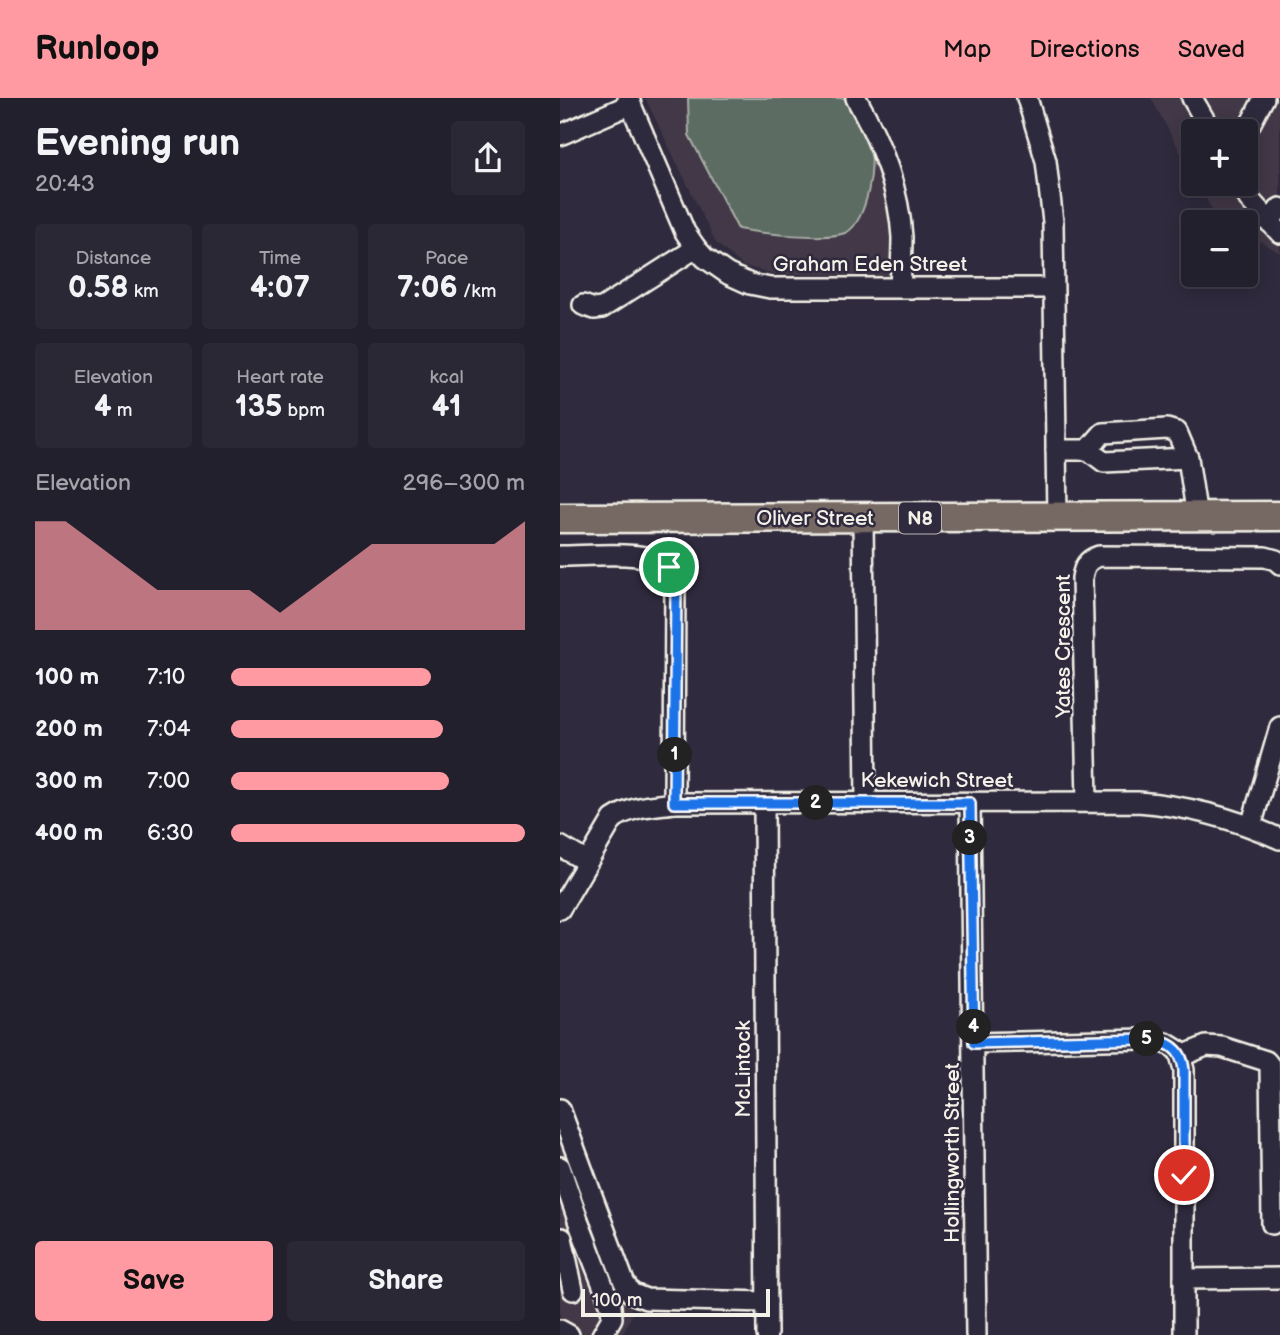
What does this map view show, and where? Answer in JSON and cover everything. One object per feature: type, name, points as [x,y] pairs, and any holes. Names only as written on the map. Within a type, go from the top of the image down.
[{"type":"highway","name":"Oliver Street","points":[[560,518],[1280,516]]},
{"type":"street","points":[[856,98],[885,155],[896,195],[902,238],[900,287]]},
{"type":"street","points":[[1027,98],[1046,161],[1051,194],[1057,517]]},
{"type":"street","points":[[1192,98],[1204,119]]},
{"type":"street","points":[[1253,119],[1264,98]]},
{"type":"street","points":[[560,135],[630,101]]},
{"type":"street","name":"Graham Eden Street","points":[[630,101],[685,232],[705,258],[728,274],[750,284],[770,288],[1053,288]]},
{"type":"street","points":[[1252,196],[1276,221]]},
{"type":"street","points":[[583,305],[594,309],[602,307],[696,247]]},
{"type":"street","points":[[1088,450],[1103,433],[1177,432],[1188,458],[1197,517]]},
{"type":"street","points":[[1056,450],[1088,450],[1104,462],[1188,458]]},
{"type":"street","points":[[863,518],[866,803]]},
{"type":"street","points":[[560,556],[636,556],[662,561],[669,567],[676,588],[674,803]]},
{"type":"street","name":"Yates Crescent","points":[[1087,801],[1082,578],[1084,567],[1090,559],[1099,556],[1265,557],[1279,562]]},
{"type":"street","points":[[1251,826],[1280,727]]},
{"type":"street","name":"Kekewich Street","points":[[560,909],[613,820],[625,811],[674,803],[1138,802],[1184,807],[1251,826],[1280,839]]},
{"type":"street","name":"McLintock","points":[[764,803],[767,1335]]},
{"type":"street","name":"Hollingworth Street","points":[[970,803],[976,1335]]},
{"type":"street","points":[[560,846],[587,862]]},
{"type":"street","points":[[974,1043],[1152,1040],[1174,1047],[1182,1056],[1184,1335]]},
{"type":"street","points":[[1182,1056],[1201,1046],[1222,1047],[1266,1061],[1270,1066],[1272,1224]]},
{"type":"street","points":[[560,1109],[569,1159],[603,1224],[624,1282],[631,1293],[646,1299],[767,1302]]},
{"type":"street","points":[[560,1167],[612,1311],[612,1318],[602,1335]]},
{"type":"street","points":[[573,1290],[561,1238],[583,1234],[603,1224]]},
{"type":"street","points":[[1184,1279],[1280,1278]]},
{"type":"street","points":[[560,1330],[569,1335]]},
{"type":"shaded area","points":[[645,98],[850,98],[891,187],[900,276],[775,274],[743,266],[716,243]]},
{"type":"shaded area","points":[[688,98],[845,98],[869,141],[872,163],[865,204],[854,226],[839,235],[826,236],[738,229],[689,135]]},
{"type":"shaded area","points":[[1151,98],[1280,98],[1280,253],[1258,240],[1258,210],[1212,210],[1205,196],[1258,196],[1258,119],[1181,119],[1181,154]]},
{"type":"shaded area","points":[[560,1113],[633,1313],[622,1335],[571,1335],[560,1329]]},
{"type":"route","points":[[669,567],[676,588],[674,803],[970,803],[974,1043],[1145,1039],[1174,1047],[1182,1056],[1184,1070],[1184,1175]]}]
